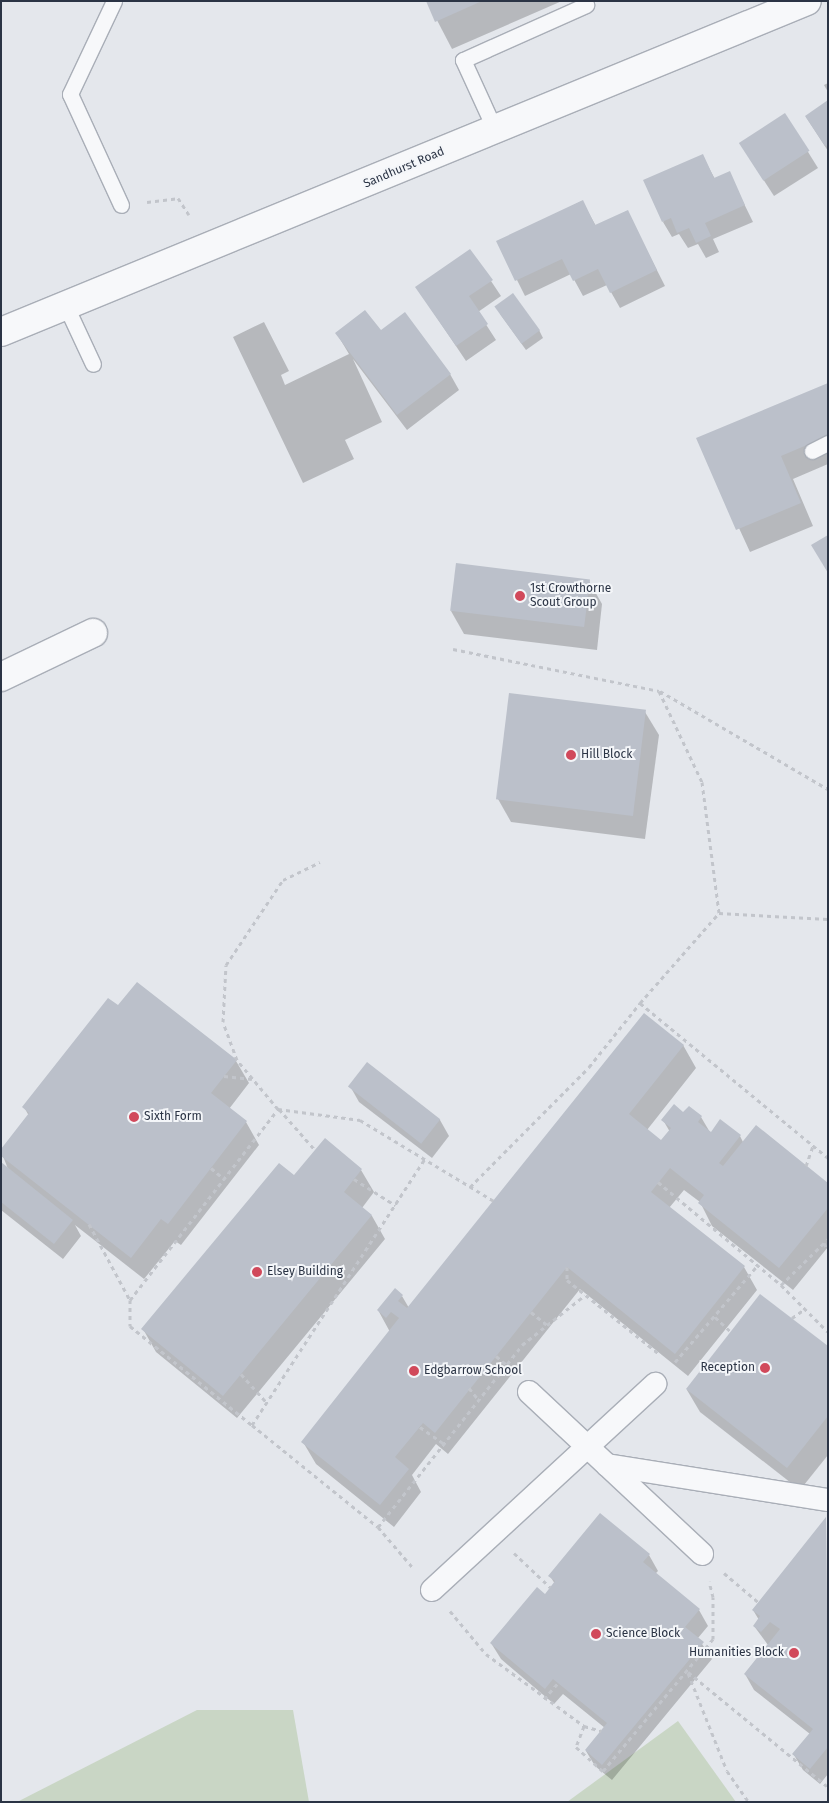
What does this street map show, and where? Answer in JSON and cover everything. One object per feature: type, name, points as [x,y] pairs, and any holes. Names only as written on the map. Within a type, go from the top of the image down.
[{"type":"street","name":"Sandhurst Road","points":[[1,332],[65,304],[495,130],[806,1]]},
{"type":"street","points":[[1,677],[93,632]]},
{"type":"street","points":[[432,1590],[655,1384]]},
{"type":"street","points":[[529,1392],[702,1554]]},
{"type":"street","points":[[607,1465],[828,1500]]},
{"type":"lane","points":[[114,1],[70,94],[121,205]]},
{"type":"lane","points":[[495,130],[463,60],[586,5]]},
{"type":"lane","points":[[65,304],[93,364]]},
{"type":"lane","points":[[812,451],[828,443]]},
{"type":"path","points":[[121,205],[178,198],[189,215]]},
{"type":"path","points":[[453,649],[659,691],[828,789]]},
{"type":"path","points":[[470,1187],[589,1068],[640,1003],[718,913],[702,782],[659,691]]},
{"type":"path","points":[[315,1150],[237,1060],[223,1022],[226,965],[283,880],[320,862]]},
{"type":"path","points":[[718,913],[828,919]]},
{"type":"path","points":[[640,1003],[828,1158]]},
{"type":"path","points":[[224,1076],[252,1079]]},
{"type":"path","points":[[278,1109],[360,1120],[494,1201]]},
{"type":"path","points":[[130,1300],[278,1109]]},
{"type":"path","points":[[806,1166],[813,1146]]},
{"type":"path","points":[[252,1425],[425,1159]]},
{"type":"path","points":[[211,1168],[224,1179]]},
{"type":"path","points":[[354,1179],[395,1205]]},
{"type":"path","points":[[658,1182],[781,1286],[828,1332]]},
{"type":"path","points":[[89,1224],[130,1300],[130,1326],[378,1527],[486,1654],[544,1699],[584,1726],[601,1731]]},
{"type":"path","points":[[781,1286],[828,1239]]},
{"type":"path","points":[[824,1243],[828,1250]]},
{"type":"path","points":[[567,1267],[567,1280],[672,1365],[757,1266]]},
{"type":"path","points":[[378,1527],[522,1345],[585,1295]]},
{"type":"path","points":[[792,1318],[805,1309]]},
{"type":"path","points":[[531,1312],[547,1325]]},
{"type":"path","points":[[715,1317],[731,1332]]},
{"type":"path","points":[[496,1356],[507,1364]]},
{"type":"path","points":[[241,1374],[267,1403]]},
{"type":"path","points":[[469,1388],[478,1399]]},
{"type":"path","points":[[420,1427],[444,1444]]},
{"type":"path","points":[[494,1533],[550,1587]]},
{"type":"path","points":[[702,1554],[758,1602]]},
{"type":"path","points":[[584,1726],[576,1747],[603,1771],[688,1672],[713,1639],[713,1597],[702,1554]]},
{"type":"path","points":[[688,1672],[828,1787]]},
{"type":"path","points":[[688,1672],[726,1771],[749,1802]]},
{"type":"path","points":[[544,1699],[558,1683]]},
{"type":"green space","points":[[197,1710],[293,1710],[309,1802],[17,1802]]},
{"type":"green space","points":[[678,1721],[736,1802],[567,1802]]},
{"type":"building","points":[[426,1],[482,1],[435,22]]},
{"type":"building","points":[[828,100],[828,145],[825,146],[805,116]]},
{"type":"building","points":[[785,113],[810,151],[763,181],[739,143]]},
{"type":"building","points":[[703,154],[714,178],[730,171],[745,205],[705,223],[711,236],[696,243],[689,228],[677,233],[671,218],[662,222],[643,180]]},
{"type":"building","points":[[583,200],[595,225],[628,210],[657,270],[610,293],[598,269],[573,281],[562,259],[515,281],[496,241]]},
{"type":"building","points":[[470,249],[493,280],[469,296],[488,324],[456,346],[415,287]]},
{"type":"building","points":[[513,293],[540,330],[521,344],[494,307]]},
{"type":"building","points":[[365,310],[381,330],[405,312],[451,374],[397,415],[335,333]]},
{"type":"building","points":[[828,383],[828,436],[781,456],[801,503],[736,530],[696,438]]},
{"type":"building","points":[[828,535],[828,573],[811,545]]},
{"type":"building","name":"1st Crowthorne Scout Group","points":[[456,563],[590,579],[584,627],[450,611]]},
{"type":"building","name":"Hill Block","points":[[509,693],[646,710],[633,816],[496,799]]},
{"type":"building","name":"Sixth Form","points":[[137,982],[237,1060],[211,1093],[247,1121],[168,1224],[161,1219],[131,1258],[1,1156],[1,1149],[29,1113],[22,1107],[108,998],[118,1005]]},
{"type":"building","points":[[644,1013],[684,1045],[629,1114],[661,1140],[671,1128],[661,1120],[674,1104],[683,1112],[689,1106],[702,1116],[698,1122],[711,1132],[720,1119],[741,1135],[719,1163],[723,1166],[756,1125],[828,1183],[828,1208],[779,1268],[698,1203],[704,1195],[670,1168],[651,1192],[745,1266],[675,1354],[567,1267],[435,1433],[423,1423],[395,1457],[409,1469],[380,1505],[301,1442],[399,1318],[391,1312],[386,1318],[377,1310],[395,1288],[403,1295],[398,1301],[407,1308]]},
{"type":"building","points":[[367,1062],[440,1119],[421,1144],[348,1086]]},
{"type":"building","name":"Elsey Building","points":[[325,1138],[362,1169],[344,1192],[372,1215],[223,1396],[141,1329],[279,1163],[294,1175]]},
{"type":"building","points":[[1,1162],[73,1220],[54,1244],[1,1202]]},
{"type":"building","name":"Reception","points":[[760,1294],[828,1346],[828,1416],[787,1468],[686,1389]]},
{"type":"building","name":"Science Block","points":[[600,1513],[650,1554],[643,1562],[700,1609],[685,1627],[704,1642],[602,1765],[585,1750],[607,1723],[553,1679],[545,1689],[490,1643],[537,1587],[545,1594],[555,1581],[548,1576]]},
{"type":"building","name":"Humanities Block","points":[[826,1517],[828,1747],[810,1769],[792,1754],[813,1729],[744,1674],[780,1629],[770,1622],[761,1632],[753,1626],[760,1616],[752,1610]]},
{"type":"place","name":"1st Crowthorne Scout Group","points":[[520,596]]},
{"type":"place","name":"Hill Block","points":[[571,755]]},
{"type":"place","name":"Sixth Form","points":[[134,1117]]},
{"type":"place","name":"Elsey Building","points":[[257,1272]]},
{"type":"place","name":"Reception","points":[[765,1368]]},
{"type":"place","name":"Edgbarrow School","points":[[414,1371]]},
{"type":"place","name":"Science Block","points":[[596,1634]]},
{"type":"place","name":"Humanities Block","points":[[794,1653]]}]
